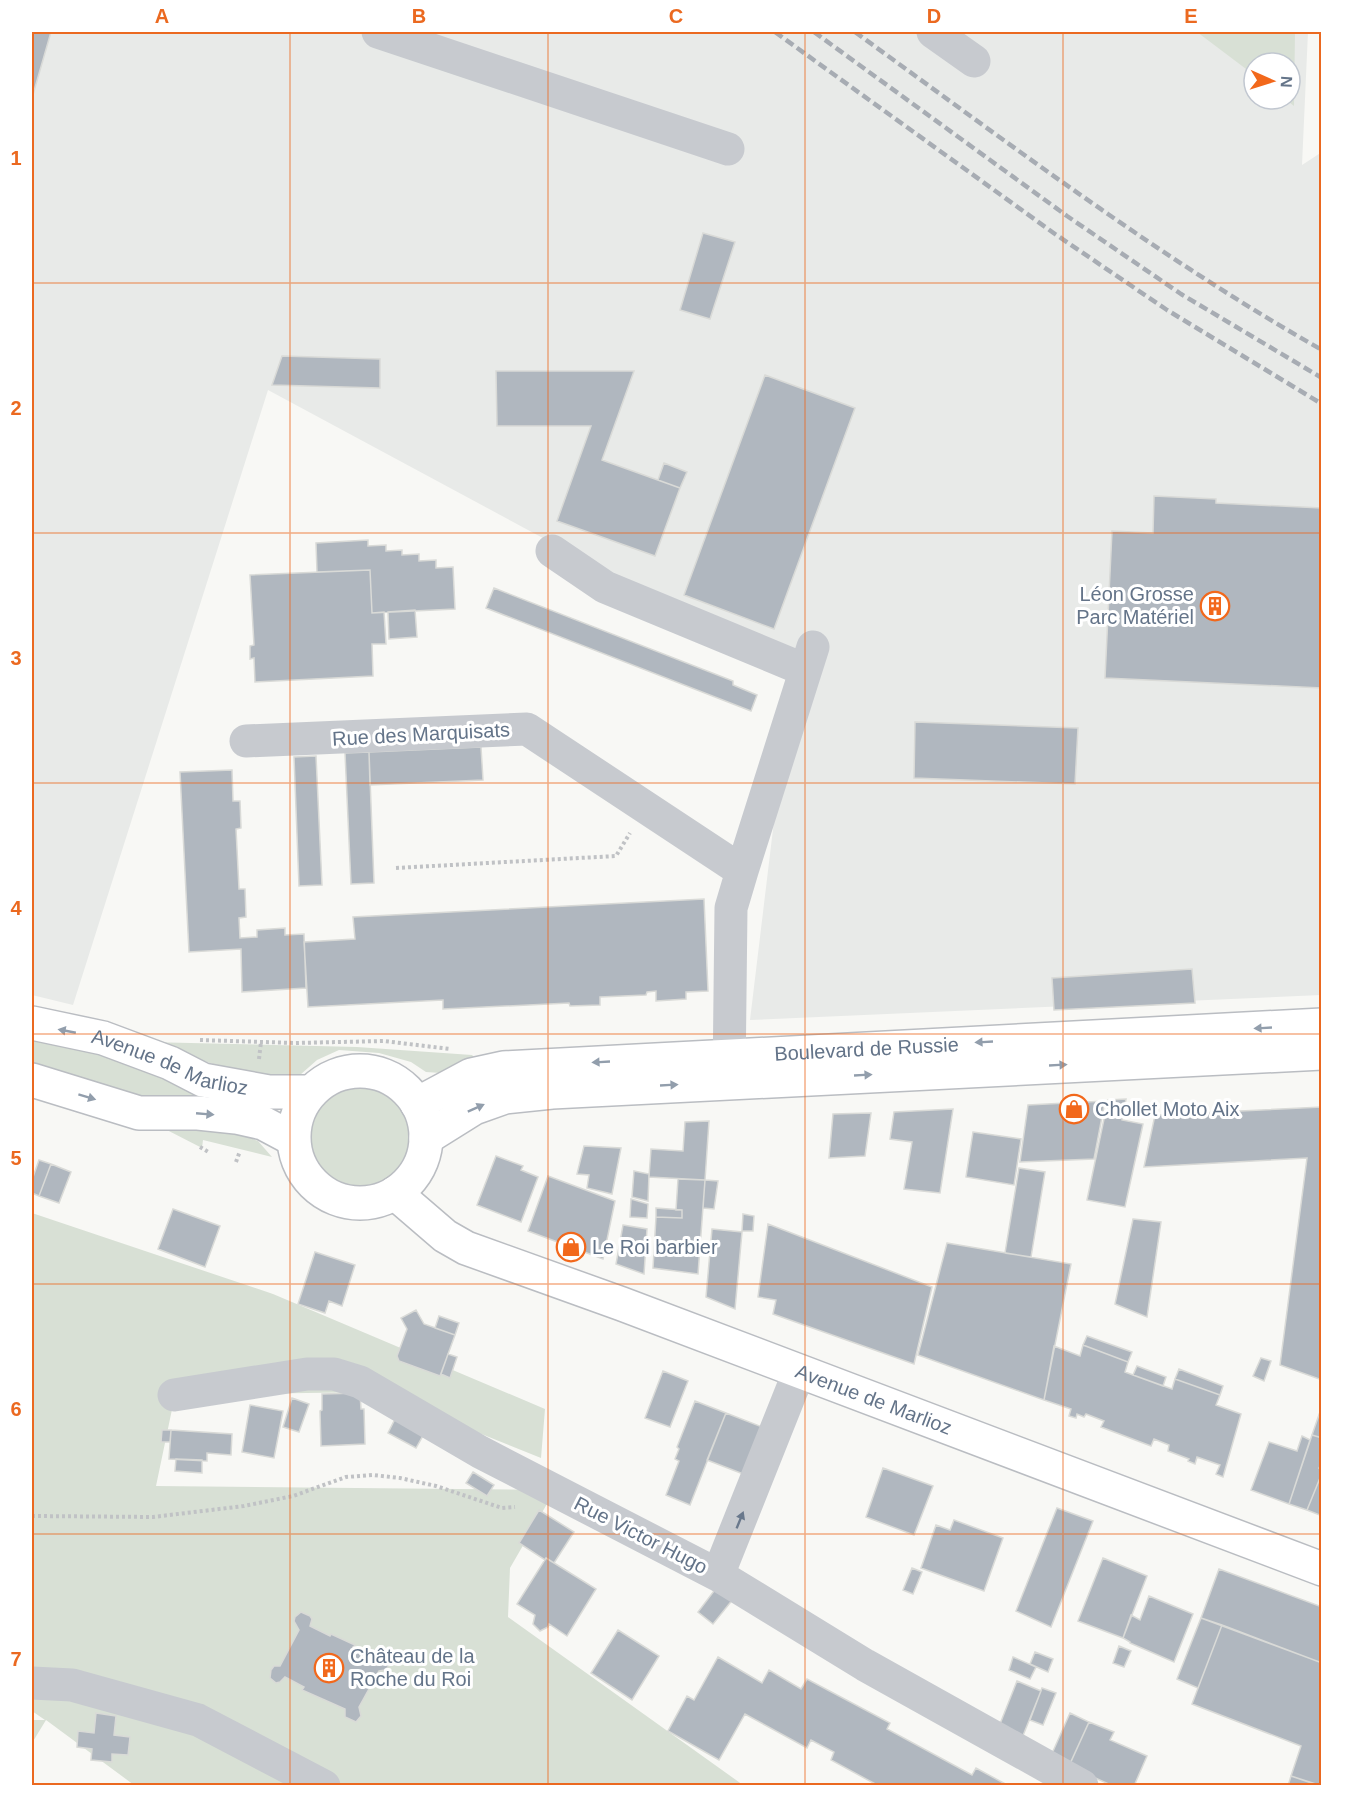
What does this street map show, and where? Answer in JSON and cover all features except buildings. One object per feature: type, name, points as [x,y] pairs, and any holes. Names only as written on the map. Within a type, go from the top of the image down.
[{"type":"main road","name":"Avenue de Marlioz","points":[[32,1023],[103,1038],[170,1063],[203,1080],[269,1092],[310,1092]]},
{"type":"main road","name":"Boulevard de Russie","points":[[426,1138],[474,1108],[505,1097],[729,1068],[1322,1025]]},
{"type":"main road","name":"Boulevard de Russie","points":[[417,1104],[471,1075],[503,1068],[729,1068],[1322,1053]]},
{"type":"main road","points":[[361,1071],[383,1075],[403,1087],[417,1104],[424,1120],[426,1138],[424,1155],[406,1182],[376,1202],[354,1203],[333,1197],[315,1186],[303,1171],[293,1139],[298,1113],[310,1092],[338,1074],[361,1071]]},
{"type":"main road","name":"Avenue de Marlioz","points":[[32,1080],[139,1113],[198,1113],[237,1117],[263,1123],[293,1139]]},
{"type":"main road","name":"Avenue de Marlioz","points":[[406,1182],[429,1222],[445,1236],[466,1248],[622,1304],[1322,1569]]},
{"type":"street","points":[[378,32],[728,149]]},
{"type":"street","points":[[933,32],[974,61]]},
{"type":"street","points":[[552,551],[605,587],[809,658],[731,908],[729,1068]]},
{"type":"street","name":"Rue des Marquisats","points":[[246,741],[527,729],[742,871]]},
{"type":"street","points":[[718,1575],[799,1372]]},
{"type":"street","name":"Rue Victor Hugo","points":[[174,1395],[307,1374],[334,1374],[360,1382],[480,1452],[718,1575],[865,1665],[1082,1785]]},
{"type":"street","points":[[32,1683],[72,1685],[198,1719],[324,1785]]},
{"type":"path","points":[[396,868],[616,856],[645,807]]},
{"type":"path","points":[[193,1040],[295,1043],[384,1041],[453,1050]]},
{"type":"path","points":[[32,1516],[153,1517],[244,1506],[293,1496],[346,1477],[373,1475],[436,1486],[502,1508],[514,1507],[555,1490]]},
{"type":"shaded area","points":[[32,32],[1308,32],[1302,165],[1322,152],[1321,995],[750,1020],[792,672],[268,390],[73,1005],[32,995]]},
{"type":"shaded area","points":[[1197,32],[1295,32],[1295,51],[1242,51],[1242,66]]},
{"type":"shaded area","points":[[32,1032],[135,1057],[221,1105],[137,1105],[32,1077]]},
{"type":"shaded area","points":[[147,1042],[357,1047],[472,1055],[475,1058],[441,1073],[426,1072],[411,1062],[379,1053],[339,1050],[317,1060],[300,1075],[283,1082],[246,1075]]},
{"type":"shaded area","points":[[360,1088],[379,1092],[396,1102],[406,1119],[410,1138],[406,1157],[396,1174],[379,1184],[360,1188],[341,1184],[324,1174],[314,1157],[310,1138],[314,1119],[324,1102],[341,1092]]},
{"type":"shaded area","points":[[164,1124],[235,1132],[258,1141],[272,1157],[203,1140],[202,1148],[163,1128]]},
{"type":"shaded area","points":[[32,1213],[273,1294],[545,1409],[541,1458],[377,1392],[175,1395],[156,1486],[555,1490],[510,1568],[508,1617],[743,1785],[134,1785],[46,1720],[32,1743],[32,1720],[45,1720],[32,1711]]},
{"type":"railway","points":[[775,32],[1055,234],[1167,310],[1322,404]]},
{"type":"railway","points":[[814,32],[1067,216],[1181,294],[1322,378]]},
{"type":"railway","points":[[855,32],[1142,238],[1201,277],[1322,350]]},
{"type":"place","name":"Léon Grosse Parc Matériel","points":[[1215,606]]},
{"type":"place","name":"Chollet Moto Aix","points":[[1074,1109]]},
{"type":"place","name":"Le Roi barbier","points":[[571,1247]]},
{"type":"place","name":"Château de la Roche du Roi","points":[[329,1668]]}]
